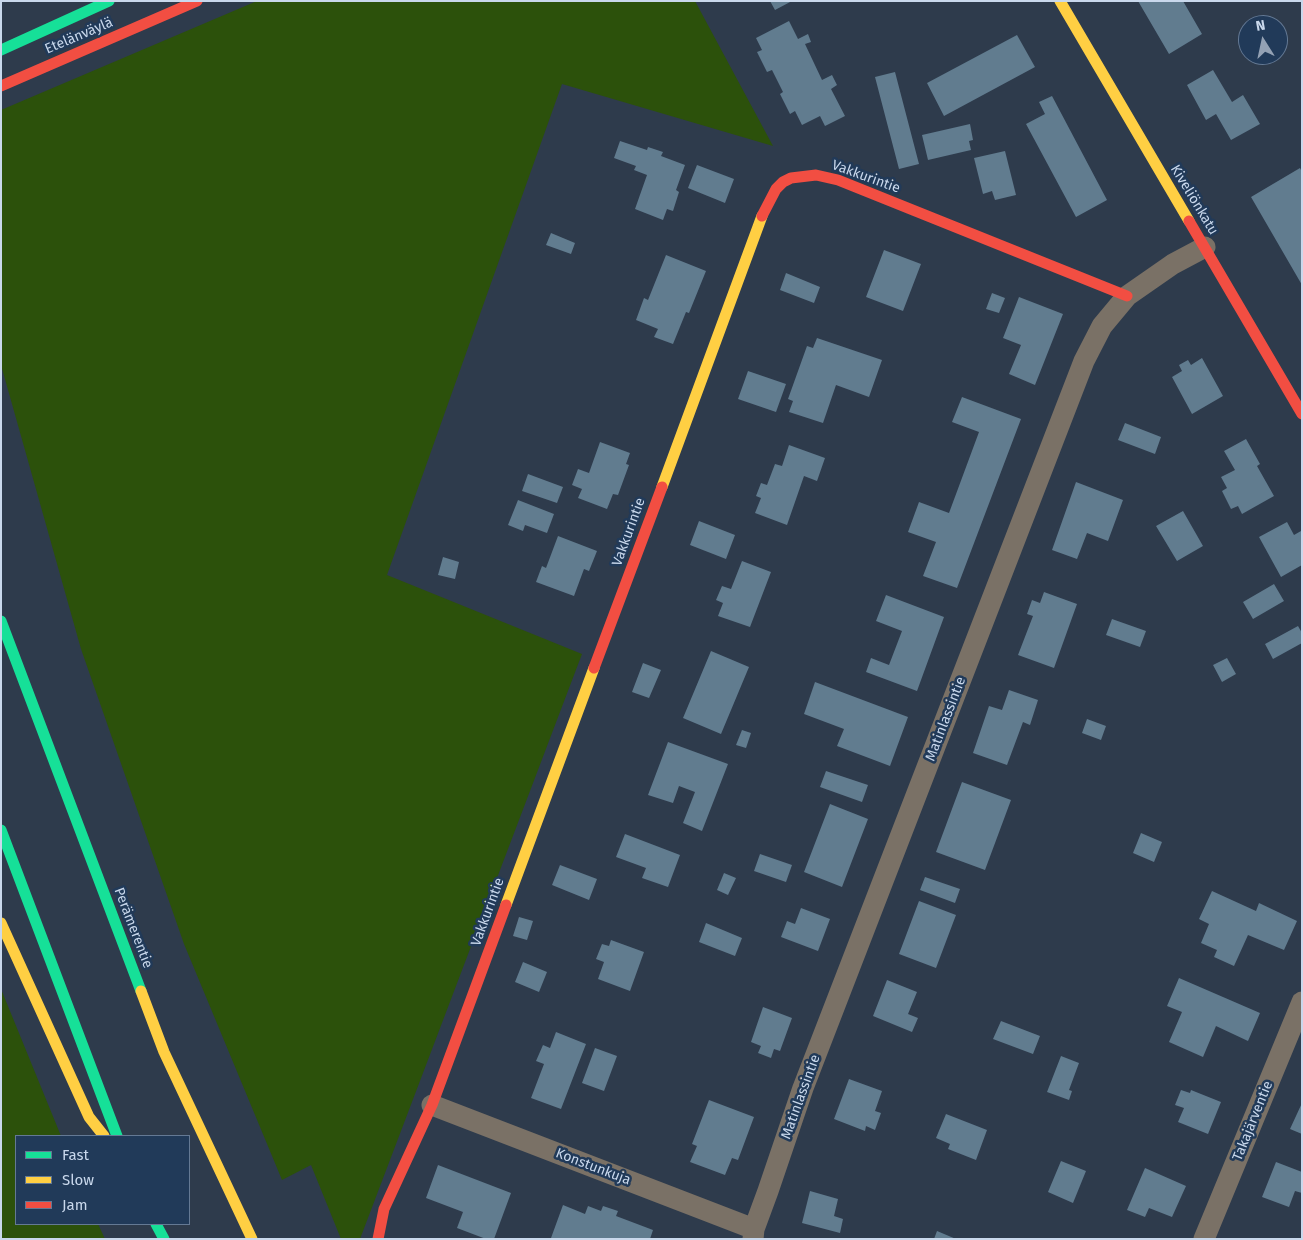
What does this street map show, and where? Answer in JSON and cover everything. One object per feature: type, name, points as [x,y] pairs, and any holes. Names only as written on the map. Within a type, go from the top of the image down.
[{"type":"main road","name":"Etelänväylä","points":[[1,50],[109,1]]},
{"type":"main road","name":"Etelänväylä","points":[[1,86],[197,1]]},
{"type":"main road","name":"Kiveliönkatu","points":[[1060,1],[1302,414]]},
{"type":"main road","name":"Vakkurintie","points":[[378,1239],[384,1208],[432,1105],[763,214],[776,189],[783,182],[791,178],[803,176],[816,175],[838,180],[1126,296]]},
{"type":"main road","name":"Perämerentie","points":[[1,620],[164,1052],[252,1239]]},
{"type":"main road","points":[[1,830],[117,1135]]},
{"type":"main road","points":[[1,924],[89,1117],[103,1135]]},
{"type":"main road","points":[[157,1225],[164,1239]]},
{"type":"street","name":"Matinlassintie","points":[[753,1234],[806,1080],[1084,361],[1102,326],[1126,296],[1173,264],[1205,247]]},
{"type":"street","name":"Takajärventie","points":[[1204,1239],[1302,1002]]},
{"type":"street","name":"Konstunkuja","points":[[432,1105],[753,1234]]},
{"type":"green space","points":[[257,1],[695,1],[773,146],[562,84],[387,575],[582,654],[360,1239],[341,1239],[311,1165],[282,1180],[184,944],[81,649],[1,365],[1,110]]},
{"type":"green space","points":[[1,989],[61,1135],[15,1135],[15,1225],[98,1225],[105,1239],[1,1239]]},
{"type":"building","points":[[770,1],[792,1],[775,10]]},
{"type":"building","points":[[1138,1],[1183,1],[1202,34],[1169,54]]},
{"type":"building","points":[[789,21],[798,39],[808,34],[811,42],[805,44],[822,80],[832,75],[837,85],[831,89],[845,116],[825,126],[820,116],[802,125],[795,111],[790,114],[780,94],[783,92],[772,70],[767,72],[757,52],[762,50],[756,38]]},
{"type":"building","points":[[1017,35],[1035,67],[944,116],[927,83]]},
{"type":"building","points":[[1213,70],[1232,102],[1243,95],[1260,124],[1231,140],[1216,114],[1206,120],[1187,85]]},
{"type":"building","points":[[895,72],[919,164],[899,169],[875,77]]},
{"type":"building","points":[[1052,96],[1107,200],[1076,217],[1026,124],[1045,114],[1039,102]]},
{"type":"building","points":[[970,124],[973,140],[969,141],[971,150],[928,160],[922,135]]},
{"type":"building","points":[[620,141],[647,150],[648,147],[663,152],[661,156],[685,165],[676,190],[679,192],[673,211],[667,209],[663,220],[635,209],[647,175],[634,170],[636,166],[614,158]]},
{"type":"building","points":[[1005,151],[1016,195],[995,200],[992,191],[983,194],[974,158]]},
{"type":"building","points":[[697,165],[734,179],[725,203],[688,188]]},
{"type":"building","points":[[1300,168],[1302,172],[1302,285],[1251,197]]},
{"type":"building","points":[[551,233],[575,243],[571,254],[546,245]]},
{"type":"building","points":[[884,250],[921,264],[903,311],[866,297]]},
{"type":"building","points":[[666,255],[706,271],[689,313],[686,312],[673,344],[654,337],[658,329],[636,320],[644,298],[648,300]]},
{"type":"building","points":[[786,273],[820,287],[814,303],[780,290]]},
{"type":"building","points":[[992,293],[1005,298],[999,313],[986,309]]},
{"type":"building","points":[[1019,297],[1063,314],[1035,385],[1009,374],[1021,345],[1003,338]]},
{"type":"building","points":[[817,338],[882,360],[869,397],[836,385],[823,423],[789,412],[793,401],[788,399],[807,346],[813,348]]},
{"type":"building","points":[[1202,358],[1223,396],[1192,414],[1172,377],[1182,371],[1179,365],[1188,360],[1191,365]]},
{"type":"building","points":[[748,371],[786,384],[776,412],[738,399]]},
{"type":"building","points":[[962,397],[1021,419],[957,588],[923,576],[936,542],[908,532],[919,502],[949,513],[979,432],[952,422]]},
{"type":"building","points":[[1125,423],[1161,437],[1155,454],[1118,440]]},
{"type":"building","points":[[1246,439],[1260,464],[1257,466],[1274,496],[1242,514],[1238,506],[1231,509],[1222,491],[1227,488],[1221,477],[1235,470],[1224,451]]},
{"type":"building","points":[[600,442],[630,453],[626,464],[629,465],[618,495],[613,494],[607,509],[578,498],[582,489],[572,485],[578,469],[589,473]]},
{"type":"building","points":[[789,445],[825,458],[817,481],[804,476],[787,525],[755,513],[761,498],[756,496],[761,483],[767,485],[775,464],[782,466]]},
{"type":"building","points":[[528,474],[563,487],[557,503],[522,491]]},
{"type":"building","points":[[1076,482],[1123,500],[1108,541],[1087,533],[1077,559],[1052,550]]},
{"type":"building","points":[[518,500],[554,514],[547,533],[525,525],[523,531],[508,525]]},
{"type":"building","points":[[1183,511],[1203,546],[1177,561],[1156,526]]},
{"type":"building","points":[[699,521],[735,535],[726,559],[690,545]]},
{"type":"building","points":[[1287,522],[1294,535],[1302,532],[1302,565],[1281,577],[1259,537]]},
{"type":"building","points":[[558,536],[597,551],[589,571],[584,569],[574,596],[536,582],[542,566],[546,568]]},
{"type":"building","points":[[443,557],[459,562],[455,579],[438,575]]},
{"type":"building","points":[[742,561],[771,572],[750,627],[718,616],[723,603],[716,600],[722,586],[731,589]]},
{"type":"building","points":[[1274,584],[1284,601],[1253,619],[1243,602]]},
{"type":"building","points":[[1044,592],[1077,604],[1054,668],[1018,655],[1033,616],[1027,614],[1032,600],[1040,603]]},
{"type":"building","points":[[886,595],[944,617],[917,691],[866,672],[871,658],[889,665],[902,631],[876,621]]},
{"type":"building","points":[[1112,619],[1146,631],[1140,647],[1106,635]]},
{"type":"building","points":[[1298,626],[1302,633],[1302,643],[1273,659],[1265,644]]},
{"type":"building","points":[[711,651],[749,667],[721,734],[683,718]]},
{"type":"building","points":[[1227,658],[1236,674],[1222,682],[1213,665]]},
{"type":"building","points":[[643,663],[661,670],[649,698],[632,692]]},
{"type":"building","points":[[815,682],[908,717],[890,766],[837,746],[844,729],[804,714]]},
{"type":"building","points":[[1009,690],[1038,700],[1030,725],[1023,722],[1007,765],[973,753],[989,706],[1002,710]]},
{"type":"building","points":[[1087,719],[1106,726],[1101,740],[1082,733]]},
{"type":"building","points":[[742,730],[751,733],[746,748],[736,745]]},
{"type":"building","points":[[668,742],[728,764],[702,831],[683,823],[695,792],[679,786],[673,803],[648,795]]},
{"type":"building","points":[[826,771],[868,785],[862,802],[820,787]]},
{"type":"building","points":[[962,782],[1011,800],[985,870],[936,852]]},
{"type":"building","points":[[830,804],[868,819],[842,887],[804,872]]},
{"type":"building","points":[[1141,833],[1162,842],[1154,862],[1133,853]]},
{"type":"building","points":[[625,834],[680,855],[668,887],[642,878],[646,868],[616,857]]},
{"type":"building","points":[[760,854],[792,865],[786,882],[754,871]]},
{"type":"building","points":[[560,865],[597,879],[589,900],[552,885]]},
{"type":"building","points":[[724,873],[736,878],[728,895],[717,890]]},
{"type":"building","points":[[925,877],[960,889],[955,903],[920,890]]},
{"type":"building","points":[[1212,891],[1256,911],[1259,903],[1297,921],[1284,950],[1248,935],[1234,966],[1214,957],[1217,950],[1201,943],[1209,924],[1199,919]]},
{"type":"building","points":[[919,901],[956,915],[936,968],[899,954]]},
{"type":"building","points":[[801,908],[830,919],[818,951],[781,937],[787,921],[795,924]]},
{"type":"building","points":[[519,917],[533,921],[527,940],[513,936]]},
{"type":"building","points":[[706,923],[742,938],[735,956],[699,942]]},
{"type":"building","points":[[611,940],[644,952],[630,991],[598,979],[604,962],[596,959],[602,944],[609,946]]},
{"type":"building","points":[[523,962],[547,972],[539,992],[515,982]]},
{"type":"building","points":[[1179,978],[1260,1013],[1248,1041],[1216,1026],[1203,1057],[1169,1042],[1182,1012],[1167,1006]]},
{"type":"building","points":[[887,980],[917,992],[908,1014],[918,1018],[912,1032],[873,1016]]},
{"type":"building","points":[[763,1007],[792,1018],[780,1051],[774,1049],[771,1058],[758,1053],[761,1046],[751,1042]]},
{"type":"building","points":[[1001,1021],[1040,1036],[1033,1054],[993,1039]]},
{"type":"building","points":[[556,1032],[586,1044],[561,1109],[531,1098],[544,1064],[536,1061],[543,1045],[550,1048]]},
{"type":"building","points":[[595,1048],[617,1056],[604,1091],[582,1083]]},
{"type":"building","points":[[1061,1056],[1079,1063],[1069,1090],[1072,1091],[1069,1100],[1047,1092]]},
{"type":"building","points":[[849,1079],[882,1091],[875,1111],[881,1113],[875,1130],[866,1126],[865,1131],[834,1119]]},
{"type":"building","points":[[1181,1090],[1190,1093],[1191,1090],[1221,1102],[1208,1134],[1178,1122],[1184,1108],[1175,1105]]},
{"type":"building","points":[[709,1100],[754,1117],[738,1160],[732,1158],[725,1175],[690,1162],[697,1146],[692,1144]]},
{"type":"building","points":[[1302,1103],[1302,1134],[1290,1129]]},
{"type":"building","points":[[946,1114],[987,1130],[976,1160],[948,1149],[950,1144],[936,1138]]},
{"type":"building","points":[[1061,1161],[1086,1171],[1073,1203],[1048,1192]]},
{"type":"building","points":[[1276,1162],[1302,1172],[1302,1193],[1295,1191],[1289,1207],[1262,1197]]},
{"type":"building","points":[[438,1165],[511,1193],[494,1239],[486,1239],[457,1228],[463,1212],[426,1198]]},
{"type":"building","points":[[1145,1168],[1186,1186],[1172,1217],[1149,1208],[1145,1217],[1127,1210]]},
{"type":"building","points":[[810,1191],[838,1199],[834,1216],[843,1219],[840,1233],[802,1223]]},
{"type":"building","points":[[563,1205],[585,1214],[588,1206],[601,1211],[603,1206],[618,1211],[616,1216],[653,1230],[650,1239],[553,1239],[551,1238]]},
{"type":"building","points":[[937,1231],[956,1239],[934,1239]]},
{"type":"traffic: fast","points":[[1,50],[109,1]]},
{"type":"traffic: fast","points":[[1,621],[141,991]]},
{"type":"traffic: fast","points":[[1,830],[117,1135]]},
{"type":"traffic: fast","points":[[157,1225],[164,1239]]},
{"type":"traffic: slow","points":[[1060,1],[1189,221]]},
{"type":"traffic: slow","points":[[662,487],[762,216]]},
{"type":"traffic: slow","points":[[506,905],[594,668]]},
{"type":"traffic: slow","points":[[1,923],[89,1117],[103,1135]]},
{"type":"traffic: slow","points":[[141,991],[164,1052],[252,1239]]},
{"type":"traffic: jam","points":[[1,86],[197,1]]},
{"type":"traffic: jam","points":[[762,216],[776,189],[783,182],[791,178],[816,175],[838,180],[1127,296]]},
{"type":"traffic: jam","points":[[1189,221],[1302,414]]},
{"type":"traffic: jam","points":[[594,668],[662,487]]},
{"type":"traffic: jam","points":[[378,1239],[384,1209],[432,1105],[506,905]]}]
